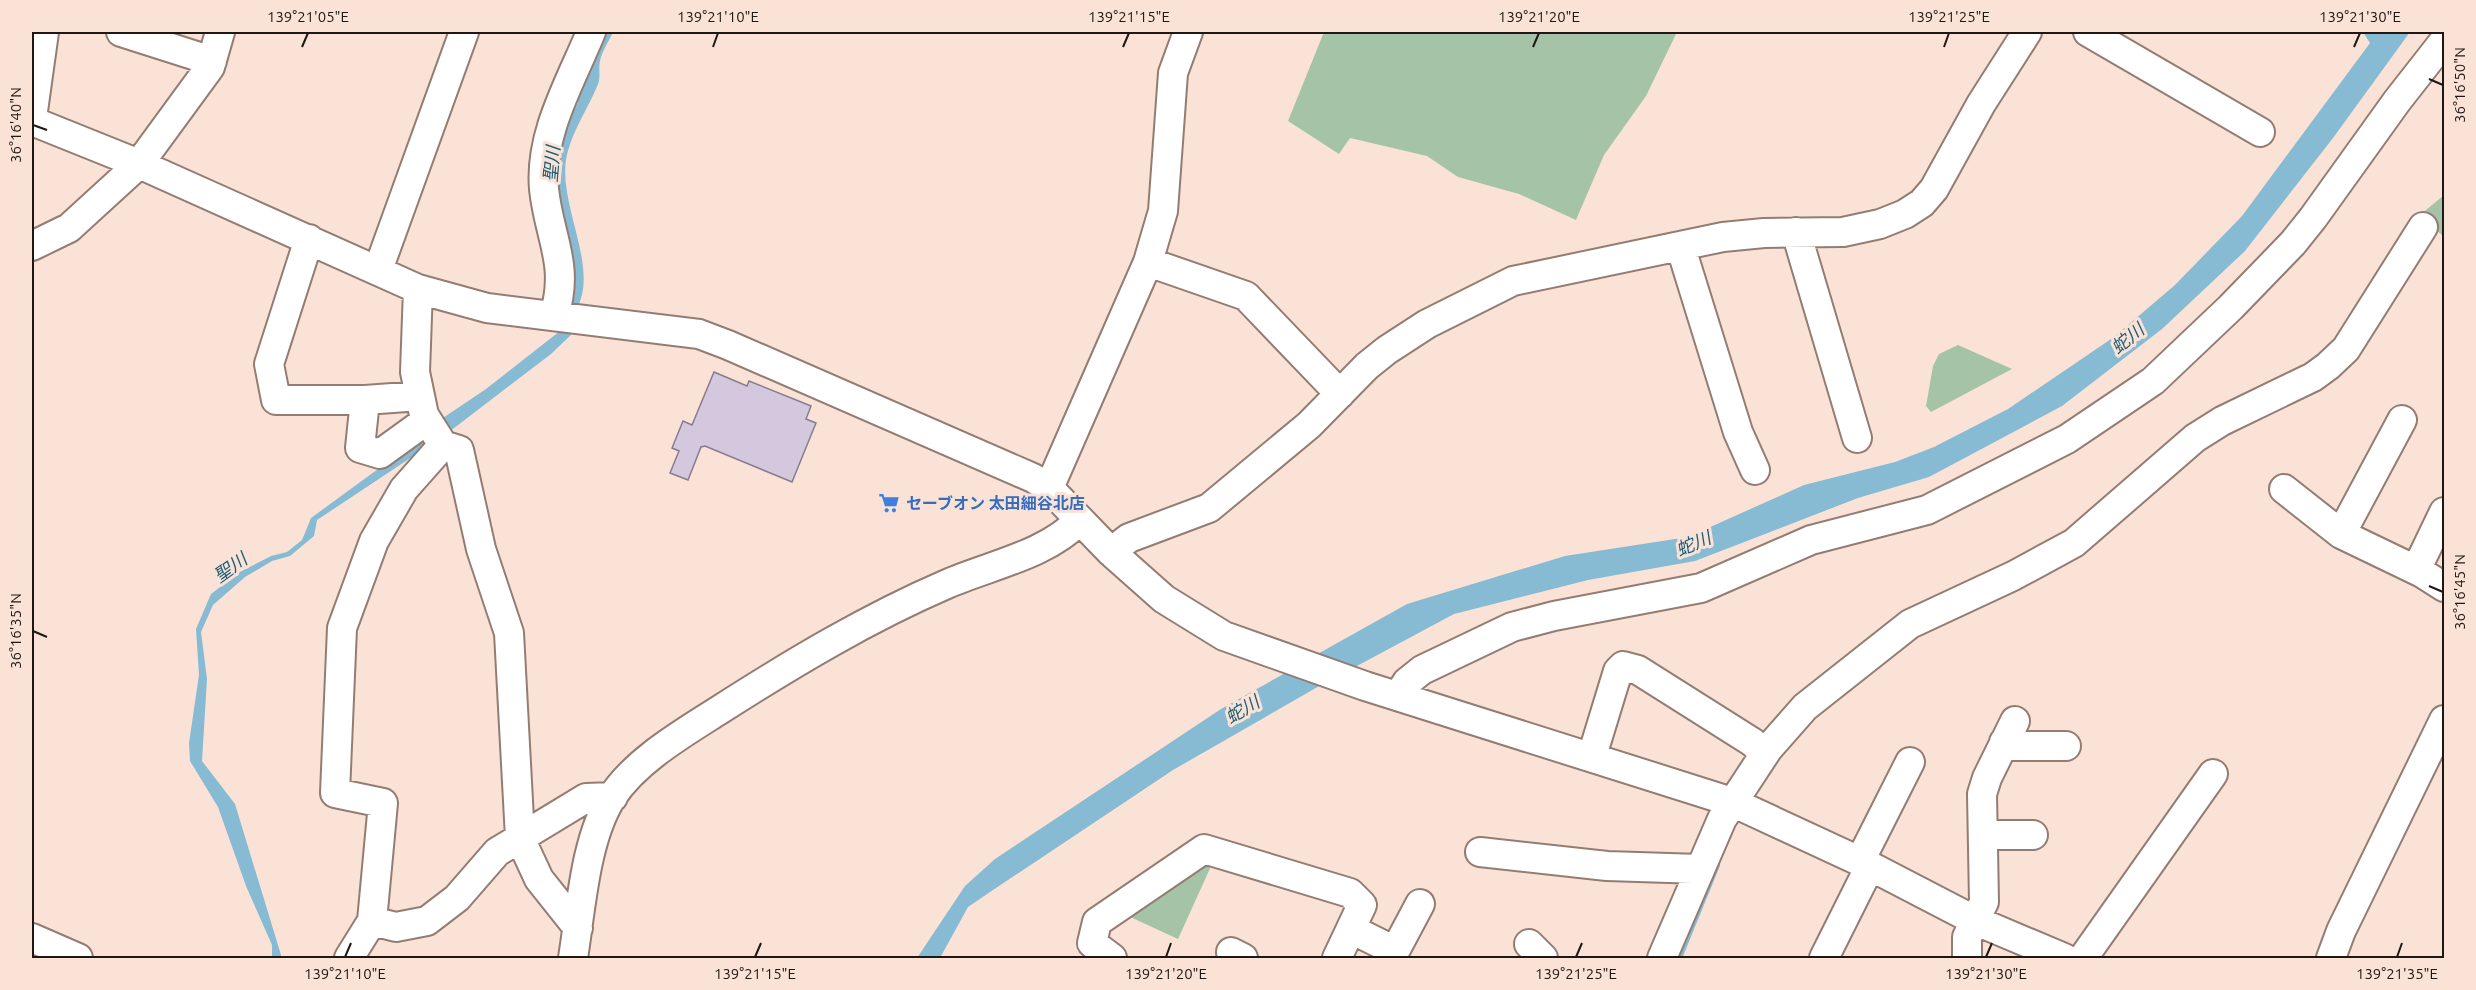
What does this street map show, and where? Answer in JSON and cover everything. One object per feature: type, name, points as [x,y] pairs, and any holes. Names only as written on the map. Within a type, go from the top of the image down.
[{"type":"street","points":[[44,32],[32,119],[140,164],[418,289],[487,308],[699,334],[713,339],[1012,467],[1049,488],[1111,552],[1164,599],[1199,622],[1268,653],[1365,686],[1732,802],[1865,864],[1974,920],[2064,958]]},
{"type":"street","points":[[121,32],[212,61]]},
{"type":"street","points":[[32,246],[69,228],[140,164],[212,61],[220,32]]},
{"type":"street","points":[[378,270],[464,32]]},
{"type":"street","points":[[554,316],[562,278],[544,189],[546,143],[591,32]]},
{"type":"street","points":[[1049,488],[1148,262],[1163,211],[1173,73],[1188,32]]},
{"type":"street","points":[[1111,552],[1129,538],[1209,508],[1309,425],[1367,366],[1397,343],[1438,318],[1513,281],[1556,270],[1681,248],[1723,237],[1796,232],[1843,232],[1880,224],[1905,214],[1922,203],[1934,189],[1981,104],[2027,32]]},
{"type":"street","points":[[2088,32],[2260,132]]},
{"type":"street","points":[[1398,696],[1407,681],[1422,670],[1445,657],[1512,627],[1563,614],[1701,588],[1811,540],[1927,510],[2067,439],[2153,381],[2231,308],[2293,243],[2397,100],[2445,41]]},
{"type":"street","points":[[1662,958],[1722,819],[1732,802],[1765,753],[1822,692],[1910,624],[2013,576],[2074,543],[2195,438],[2222,421],[2313,377],[2328,366],[2346,349],[2423,227]]},
{"type":"street","points":[[1796,232],[1857,438]]},
{"type":"street","points":[[309,239],[269,364],[276,400],[365,400],[423,408]]},
{"type":"street","points":[[1681,248],[1738,432],[1755,470]]},
{"type":"street","points":[[1148,262],[1246,296],[1340,394]]},
{"type":"street","points":[[418,289],[415,372],[423,408],[442,445],[459,450],[481,549],[509,633],[520,838],[539,879],[578,928]]},
{"type":"street","points":[[365,400],[360,448],[380,454],[423,408]]},
{"type":"street","points":[[2341,534],[2402,420]]},
{"type":"street","points":[[349,958],[372,921],[383,803],[335,792],[342,628],[374,541],[404,489],[442,445]]},
{"type":"street","points":[[2284,489],[2341,534],[2433,580]]},
{"type":"street","points":[[2433,580],[2419,564],[2445,512]]},
{"type":"street","points":[[573,958],[593,841],[613,796],[643,765],[671,741],[860,626],[946,584],[1054,542],[1080,520]]},
{"type":"street","points":[[1592,756],[1618,671],[1623,666],[1638,670],[1765,753]]},
{"type":"street","points":[[2331,958],[2341,932],[2445,720]]},
{"type":"street","points":[[1967,958],[1967,937],[1984,902],[1983,794],[2009,732],[2010,746],[2067,746]]},
{"type":"street","points":[[1824,958],[1910,762]]},
{"type":"street","points":[[2083,958],[2213,774]]},
{"type":"street","points":[[372,921],[396,927],[426,921],[457,898],[497,852],[586,798],[613,796]]},
{"type":"street","points":[[1983,835],[2033,835]]},
{"type":"street","points":[[1112,958],[1092,943],[1096,922],[1204,849],[1350,893],[1362,905],[1337,958]]},
{"type":"street","points":[[1480,852],[1607,866],[1700,869]]},
{"type":"street","points":[[1351,929],[1395,951],[1420,904]]},
{"type":"street","points":[[32,938],[78,958]]},
{"type":"green space","points":[[1324,32],[1677,32],[1646,96],[1604,155],[1576,220],[1519,194],[1458,177],[1427,156],[1350,138],[1339,154],[1288,121]]},
{"type":"green space","points":[[2444,195],[2444,237],[2420,215]]},
{"type":"green space","points":[[1958,345],[2012,369],[1931,412],[1926,406],[1933,366],[1939,354]]},
{"type":"green space","points":[[1217,853],[1178,939],[1115,910]]},
{"type":"water","points":[[604,32],[613,32],[599,64],[599,81],[576,130],[566,160],[565,178],[568,197],[584,274],[583,292],[577,308],[566,306],[574,284],[575,271],[558,196],[560,153],[564,130],[590,79],[592,61]]},
{"type":"water","name":"蛇川","points":[[2363,32],[2410,32],[2333,138],[2245,251],[2162,329],[2062,406],[1929,477],[1858,498],[1695,561],[1588,580],[1454,614],[1355,667],[1314,656],[1407,604],[1565,556],[1688,537],[1804,485],[1895,462],[1934,447],[2008,409],[2114,337],[2175,285],[2242,216],[2370,43]]},
{"type":"water","points":[[560,331],[574,332],[551,354],[445,435],[437,422],[486,389]]},
{"type":"water","points":[[426,434],[433,443],[317,520],[314,536],[290,556],[272,561],[245,577],[213,605],[201,632],[207,679],[202,761],[235,804],[281,955],[281,958],[272,958],[272,945],[246,886],[218,807],[190,761],[189,743],[199,675],[196,629],[211,594],[240,572],[271,556],[287,552],[302,540],[311,518]]},
{"type":"water","name":"蛇川","points":[[1287,672],[1321,685],[1173,770],[990,892],[968,907],[940,958],[917,958],[965,886],[995,859],[1221,709]]},
{"type":"building","points":[[714,372],[747,386],[749,381],[811,406],[806,419],[816,423],[792,482],[705,446],[701,447],[688,480],[670,473],[679,451],[672,448],[683,421],[692,425]]},
{"type":"waterway","name":"聖川","points":[[580,100],[593,68]]},
{"type":"waterway","points":[[1679,958],[1717,865]]},
{"type":"place","name":"セーブオン 太田細谷北店","points":[[889,503]]}]
